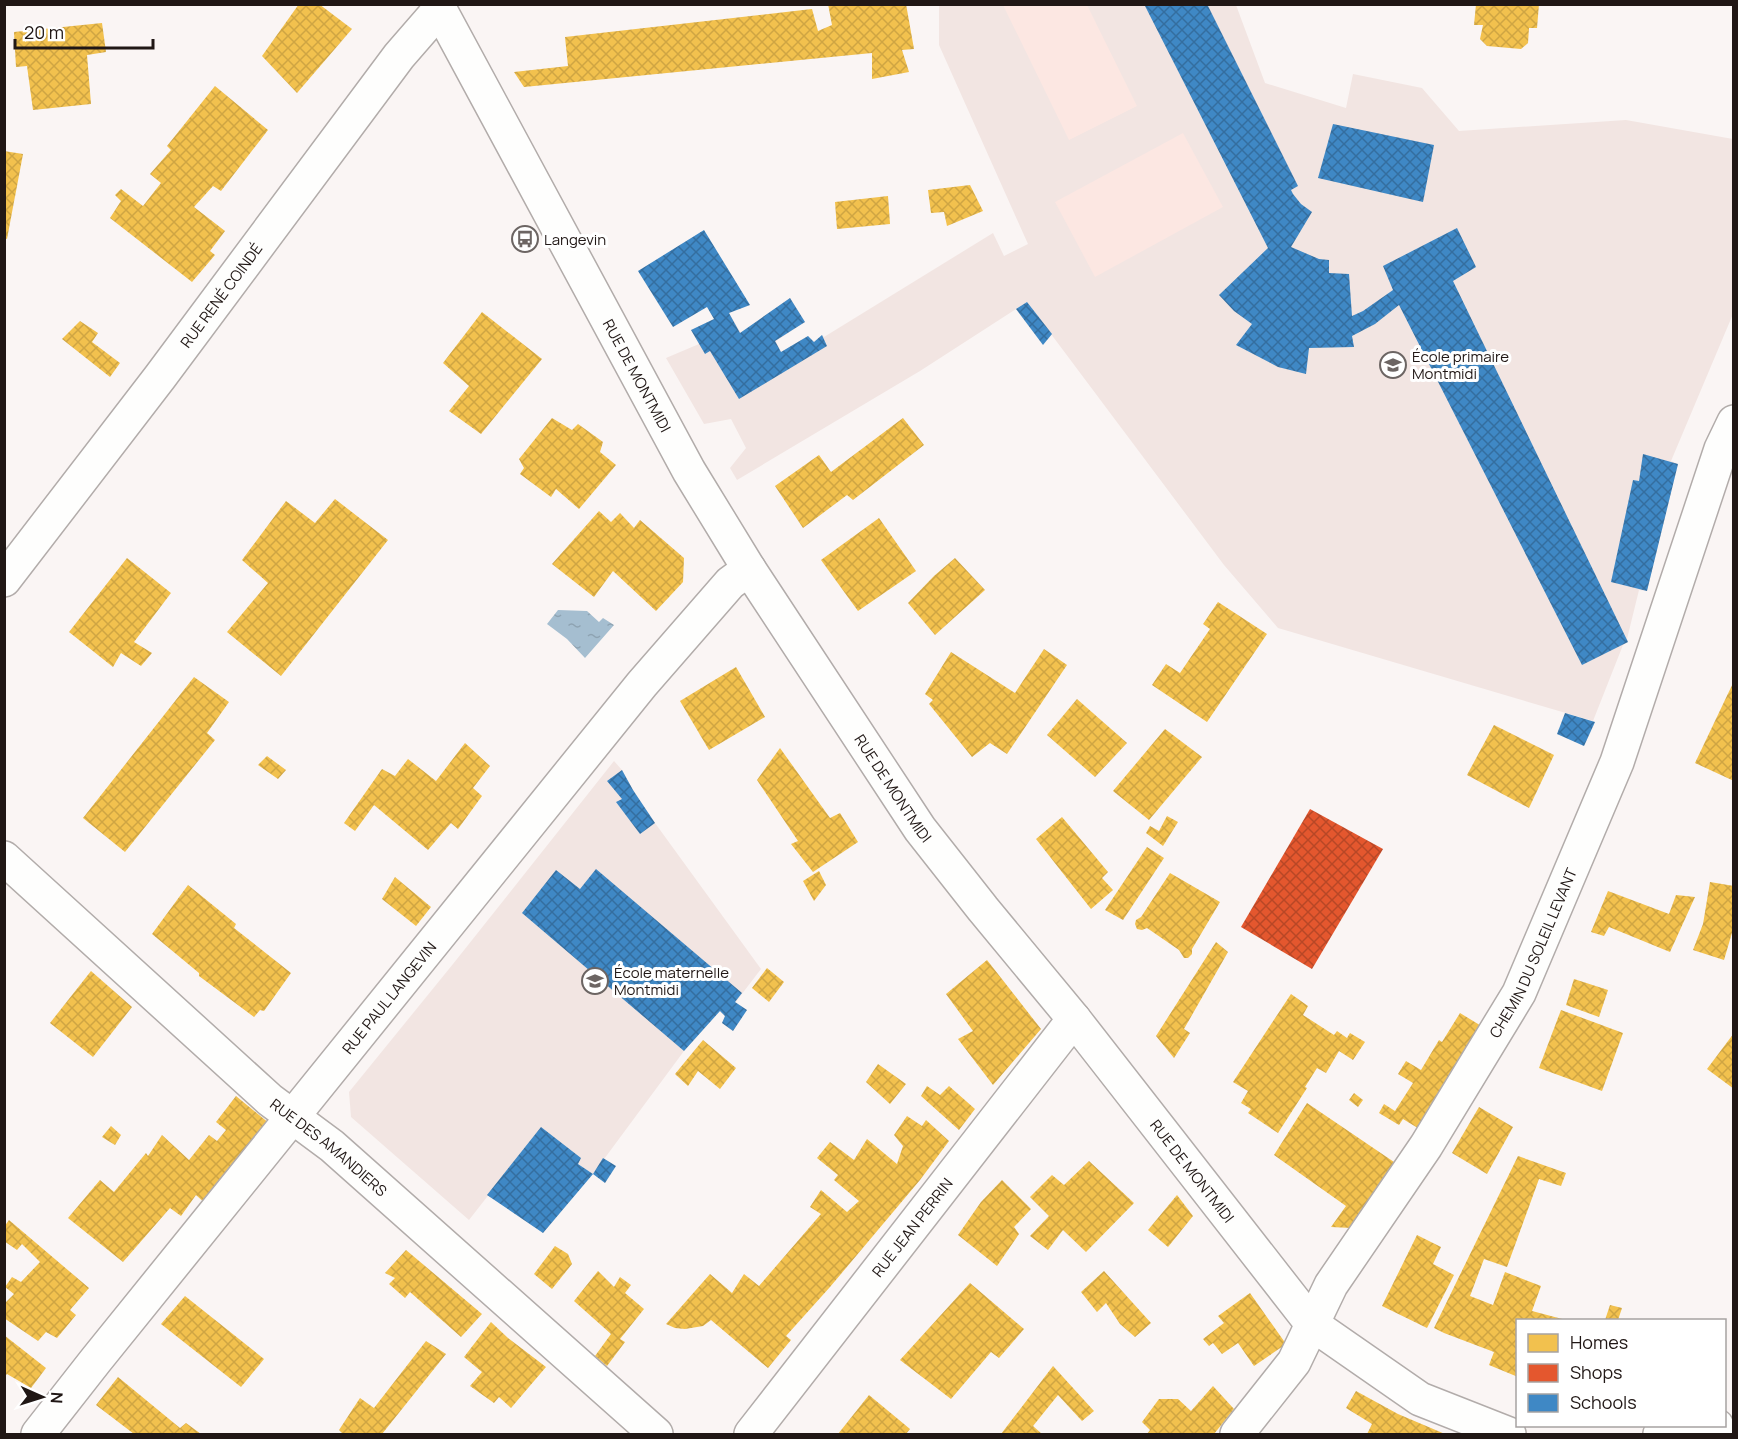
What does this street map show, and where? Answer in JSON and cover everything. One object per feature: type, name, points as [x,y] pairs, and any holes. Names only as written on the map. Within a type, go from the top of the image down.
[{"type":"street","name":"RUE DE MONTMIDI","points":[[438,7],[689,471],[749,569],[920,829],[1074,1019],[1312,1324],[1419,1399],[1509,1434]]},
{"type":"street","name":"RUE RENÉ COINDÉ","points":[[4,580],[438,7]]},
{"type":"street","name":"CHEMIN DU SOLEIL LEVANT","points":[[1236,1434],[1294,1362],[1331,1285],[1426,1146],[1519,993],[1617,762],[1721,449],[1734,422]]},
{"type":"street","name":"RUE PAUL LANGEVIN","points":[[38,1434],[642,684],[730,583],[749,569]]},
{"type":"street","name":"RUE DES AMANDIERS","points":[[4,858],[270,1101],[332,1146],[656,1434]]},
{"type":"street","name":"RUE JEAN PERRIN","points":[[751,1434],[1074,1019]]},
{"type":"street","points":[[1660,1434],[1704,1427]]},
{"type":"shaded area","name":"École primaire Montmidi","points":[[939,5],[1236,5],[1265,83],[1346,108],[1353,74],[1422,88],[1459,131],[1626,120],[1733,139],[1733,314],[1671,461],[1678,464],[1647,591],[1639,590],[1628,642],[1623,645],[1593,721],[1278,628],[1224,565],[1027,302],[920,371],[737,480],[730,468],[746,448],[731,419],[704,424],[666,358],[699,344],[691,330],[729,313],[741,333],[790,298],[805,322],[776,341],[781,352],[808,336],[814,342],[822,335],[824,337],[993,233],[1004,256],[1028,244],[939,45]]},
{"type":"shaded area","points":[[1003,5],[1087,5],[1137,106],[1069,140]]},
{"type":"shaded area","points":[[1183,133],[1223,207],[1095,277],[1055,202]]},
{"type":"shaded area","name":"École maternelle Montmidi","points":[[614,761],[655,823],[761,969],[725,1016],[719,1011],[684,1051],[593,1174],[578,1164],[581,1158],[541,1128],[469,1220],[351,1117],[349,1092]]},
{"type":"water","points":[[558,610],[587,611],[599,622],[603,618],[614,625],[585,658],[567,639],[547,624]]},
{"type":"building: Homes","points":[[299,4],[319,4],[352,29],[297,93],[262,56]]},
{"type":"building: Homes","points":[[828,4],[906,4],[914,49],[902,50],[909,72],[872,79],[872,53],[524,87],[514,72],[568,66],[565,37],[812,9],[818,31],[832,25]]},
{"type":"building: Homes","points":[[1476,4],[1539,4],[1537,28],[1529,28],[1528,43],[1521,49],[1487,46],[1480,39],[1483,25],[1474,25]]},
{"type":"building: Homes","points":[[102,23],[106,52],[87,55],[91,104],[33,110],[27,66],[16,67],[14,32]]},
{"type":"building: Homes","points":[[215,86],[268,130],[221,191],[213,186],[194,207],[225,231],[210,251],[215,255],[192,282],[110,218],[121,201],[115,195],[121,189],[143,206],[161,183],[150,174],[171,150],[167,146]]},
{"type":"building: Homes","points":[[4,151],[23,154],[7,239],[4,238]]},
{"type":"building: Homes","points":[[970,185],[983,211],[947,226],[944,212],[931,213],[928,190]]},
{"type":"building: Homes","points":[[888,196],[890,224],[837,229],[835,202]]},
{"type":"building: Homes","points":[[482,312],[542,359],[481,434],[449,411],[469,386],[443,363]]},
{"type":"building: Homes","points":[[80,321],[98,333],[92,342],[120,363],[110,377],[62,339]]},
{"type":"building: Homes","points":[[552,418],[572,430],[578,424],[603,442],[600,452],[616,465],[579,509],[556,489],[551,497],[520,474],[524,468],[519,459]]},
{"type":"building: Homes","points":[[903,418],[924,445],[853,500],[847,495],[803,528],[775,486],[819,455],[831,472]]},
{"type":"building: Homes","points":[[335,499],[388,540],[281,676],[227,632],[268,583],[242,560],[286,501],[315,523]]},
{"type":"building: Homes","points":[[599,511],[611,522],[620,513],[634,528],[640,520],[684,558],[683,582],[656,611],[613,571],[594,597],[552,564]]},
{"type":"building: Homes","points":[[879,518],[916,571],[858,611],[821,560]]},
{"type":"building: Homes","points":[[127,558],[171,593],[134,642],[152,653],[141,666],[121,653],[113,667],[69,632]]},
{"type":"building: Homes","points":[[955,558],[985,590],[935,635],[908,603]]},
{"type":"building: Homes","points":[[1218,602],[1267,634],[1207,722],[1152,685],[1166,664],[1180,673],[1210,629],[1203,624]]},
{"type":"building: Homes","points":[[1044,649],[1067,665],[1007,754],[990,743],[972,757],[929,704],[933,700],[925,694],[951,652],[1015,693]]},
{"type":"building: Homes","points":[[736,667],[765,717],[709,750],[680,701]]},
{"type":"building: Homes","points":[[194,677],[229,702],[207,733],[215,740],[125,852],[83,818]]},
{"type":"building: Homes","points":[[1734,681],[1734,781],[1695,763]]},
{"type":"building: Homes","points":[[1077,699],[1127,743],[1095,777],[1047,735]]},
{"type":"building: Homes","points":[[1494,725],[1554,755],[1529,808],[1467,775]]},
{"type":"building: Homes","points":[[1165,729],[1202,757],[1149,820],[1113,791]]},
{"type":"building: Homes","points":[[465,743],[490,766],[473,788],[482,796],[458,829],[451,823],[428,850],[374,805],[355,831],[344,823],[382,769],[395,776],[408,759],[436,781]]},
{"type":"building: Homes","points":[[780,748],[830,818],[840,813],[858,842],[813,872],[791,844],[798,841],[757,780]]},
{"type":"building: Homes","points":[[267,756],[286,770],[278,779],[258,765]]},
{"type":"building: Homes","points":[[1167,816],[1178,822],[1163,846],[1146,833],[1150,826],[1159,831]]},
{"type":"building: Homes","points":[[1062,817],[1108,872],[1102,878],[1113,890],[1091,909],[1036,839]]},
{"type":"building: Homes","points":[[1147,847],[1164,858],[1123,920],[1105,910]]},
{"type":"building: Homes","points":[[819,871],[826,885],[814,901],[803,881]]},
{"type":"building: Homes","points":[[1170,873],[1220,902],[1188,958],[1184,958],[1179,950],[1147,928],[1137,929],[1135,924]]},
{"type":"building: Homes","points":[[395,877],[431,907],[416,926],[382,899]]},
{"type":"building: Homes","points":[[1710,882],[1734,886],[1734,926],[1724,960],[1693,950],[1703,924]]},
{"type":"building: Homes","points":[[188,885],[236,924],[234,928],[291,973],[264,1011],[260,1010],[254,1017],[199,976],[199,973],[152,934]]},
{"type":"building: Homes","points":[[1608,891],[1669,914],[1676,895],[1695,897],[1670,952],[1609,927],[1604,936],[1591,932]]},
{"type":"building: Homes","points":[[1216,942],[1228,952],[1184,1029],[1190,1033],[1174,1058],[1156,1036]]},
{"type":"building: Homes","points":[[987,960],[1041,1029],[993,1085],[958,1039],[973,1031],[946,994]]},
{"type":"building: Homes","points":[[767,968],[784,982],[769,1002],[752,988]]},
{"type":"building: Homes","points":[[91,971],[132,1007],[93,1057],[50,1023]]},
{"type":"building: Homes","points":[[1574,979],[1608,990],[1599,1017],[1566,1005]]},
{"type":"building: Homes","points":[[1291,994],[1308,1006],[1303,1015],[1334,1035],[1337,1031],[1347,1038],[1350,1033],[1365,1042],[1353,1060],[1339,1051],[1326,1073],[1317,1068],[1278,1133],[1248,1113],[1251,1109],[1241,1103],[1248,1091],[1233,1082]]},
{"type":"building: Homes","points":[[1561,1010],[1623,1033],[1602,1091],[1539,1068]]},
{"type":"building: Homes","points":[[1460,1013],[1483,1027],[1421,1130],[1403,1119],[1399,1125],[1379,1113],[1384,1104],[1395,1111],[1413,1083],[1398,1074],[1406,1061],[1421,1070],[1439,1040],[1442,1042]]},
{"type":"building: Homes","points":[[1734,1033],[1734,1089],[1707,1069]]},
{"type":"building: Homes","points":[[703,1040],[736,1068],[720,1089],[698,1071],[688,1086],[675,1074]]},
{"type":"building: Homes","points":[[878,1064],[906,1084],[890,1104],[866,1082]]},
{"type":"building: Homes","points":[[927,1086],[940,1095],[949,1086],[975,1109],[959,1130],[921,1096]]},
{"type":"building: Homes","points":[[1354,1093],[1363,1100],[1358,1107],[1349,1100]]},
{"type":"building: Homes","points":[[236,1096],[270,1124],[207,1205],[196,1195],[181,1216],[170,1208],[123,1262],[68,1218],[100,1180],[114,1192],[146,1153],[148,1156],[162,1135],[189,1160],[209,1135],[217,1141],[226,1130],[216,1122]]},
{"type":"building: Homes","points":[[1307,1103],[1394,1162],[1351,1228],[1331,1227],[1346,1206],[1274,1155]]},
{"type":"building: Homes","points":[[1479,1107],[1513,1127],[1487,1174],[1452,1153]]},
{"type":"building: Homes","points":[[907,1116],[922,1126],[926,1120],[949,1141],[920,1180],[786,1336],[791,1340],[768,1368],[711,1320],[703,1326],[685,1329],[666,1324],[710,1274],[732,1293],[744,1274],[759,1286],[821,1214],[810,1207],[821,1190],[847,1212],[859,1201],[834,1180],[838,1175],[817,1158],[830,1142],[854,1160],[867,1139],[897,1164],[903,1146],[894,1135]]},
{"type":"building: Homes","points":[[111,1126],[121,1135],[115,1145],[102,1137]]},
{"type":"building: Homes","points":[[1518,1156],[1566,1173],[1561,1186],[1539,1179],[1507,1267],[1484,1259],[1470,1296],[1493,1305],[1505,1272],[1541,1286],[1532,1311],[1562,1319],[1516,1319],[1516,1376],[1489,1365],[1494,1352],[1434,1328]]},
{"type":"building: Homes","points":[[1089,1161],[1134,1203],[1086,1252],[1063,1230],[1048,1250],[1030,1236],[1049,1216],[1030,1197],[1052,1175],[1064,1185]]},
{"type":"building: Homes","points":[[1002,1180],[1031,1209],[1014,1227],[1019,1234],[997,1266],[958,1235],[981,1202]]},
{"type":"building: Homes","points":[[1177,1195],[1193,1216],[1168,1247],[1148,1230]]},
{"type":"building: Homes","points":[[9,1220],[89,1288],[70,1310],[76,1315],[57,1338],[46,1332],[38,1341],[4,1318],[4,1304],[14,1294],[5,1287],[12,1277],[21,1282],[40,1262],[22,1244],[17,1250],[4,1241],[4,1227]]},
{"type":"building: Homes","points":[[1417,1235],[1441,1247],[1433,1264],[1454,1275],[1427,1328],[1382,1306]]},
{"type":"building: Homes","points":[[555,1246],[568,1254],[572,1264],[552,1289],[534,1274]]},
{"type":"building: Homes","points":[[406,1250],[482,1314],[461,1337],[410,1292],[405,1298],[389,1284],[395,1278],[385,1273]]},
{"type":"building: Homes","points":[[598,1271],[614,1287],[620,1277],[631,1285],[625,1293],[644,1309],[620,1339],[625,1342],[607,1366],[595,1356],[611,1334],[574,1301]]},
{"type":"building: Homes","points":[[1104,1271],[1151,1323],[1135,1337],[1120,1324],[1106,1303],[1097,1312],[1081,1292]]},
{"type":"building: Homes","points":[[970,1283],[1024,1329],[999,1358],[991,1352],[951,1399],[900,1360]]},
{"type":"building: Homes","points":[[1250,1293],[1286,1344],[1254,1366],[1238,1343],[1222,1354],[1213,1343],[1209,1346],[1203,1339],[1224,1323],[1218,1316]]},
{"type":"building: Homes","points":[[185,1296],[264,1359],[241,1387],[161,1324]]},
{"type":"building: Homes","points":[[1610,1305],[1622,1308],[1618,1319],[1605,1319]]},
{"type":"building: Homes","points":[[491,1322],[546,1367],[511,1408],[499,1397],[494,1403],[470,1386],[482,1372],[464,1357]]},
{"type":"building: Homes","points":[[4,1335],[46,1368],[31,1388],[7,1374],[4,1377]]},
{"type":"building: Homes","points":[[426,1341],[446,1354],[382,1434],[343,1434],[339,1430],[360,1398],[374,1408]]},
{"type":"building: Homes","points":[[1053,1366],[1094,1411],[1082,1421],[1058,1395],[1033,1426],[1042,1434],[1001,1434]]},
{"type":"building: Homes","points":[[118,1377],[180,1428],[186,1423],[201,1434],[134,1434],[96,1405]]},
{"type":"building: Homes","points":[[1213,1386],[1234,1409],[1214,1434],[1147,1434],[1150,1430],[1142,1422],[1159,1399],[1178,1399],[1191,1411]]},
{"type":"building: Homes","points":[[1356,1391],[1398,1414],[1445,1434],[1367,1434],[1372,1424],[1346,1408]]},
{"type":"building: Homes","points":[[869,1395],[910,1429],[906,1434],[838,1434]]},
{"type":"building: Shops","points":[[1310,809],[1383,849],[1312,969],[1241,927]]},
{"type":"building: Schools","points":[[1144,4],[1207,4],[1298,186],[1291,190],[1293,194],[1312,212],[1291,247],[1319,259],[1329,260],[1329,273],[1349,274],[1352,316],[1393,290],[1383,266],[1457,228],[1476,267],[1453,281],[1628,642],[1582,665],[1399,305],[1375,324],[1352,336],[1354,347],[1309,348],[1306,374],[1278,367],[1236,345],[1252,324],[1234,311],[1219,295],[1268,248]]},
{"type":"building: Schools","points":[[1333,124],[1434,145],[1423,202],[1318,178]]},
{"type":"building: Schools","points":[[704,230],[750,305],[729,313],[740,333],[790,298],[805,322],[775,341],[781,352],[808,336],[814,342],[822,335],[827,346],[739,399],[710,351],[705,354],[691,330],[714,319],[707,307],[673,327],[638,271]]},
{"type":"building: Schools","points":[[1027,302],[1052,334],[1043,345],[1016,309]]},
{"type":"building: Schools","points":[[1643,454],[1678,464],[1647,591],[1611,582],[1633,480],[1639,481]]},
{"type":"building: Schools","points":[[1565,713],[1595,722],[1584,746],[1557,734]]},
{"type":"building: Schools","points":[[622,770],[655,823],[640,834],[616,802],[622,799],[607,781]]},
{"type":"building: Schools","points":[[596,869],[742,993],[735,1002],[747,1010],[733,1031],[722,1023],[725,1016],[720,1011],[684,1051],[522,913],[556,870],[580,889]]},
{"type":"building: Schools","points":[[541,1127],[581,1158],[578,1164],[593,1174],[543,1233],[487,1195]]},
{"type":"building: Schools","points":[[603,1158],[616,1166],[605,1183],[593,1174]]},
{"type":"place","name":"Langevin","points":[[525,239]]},
{"type":"place","name":"École primaire Montmidi","points":[[1393,365]]},
{"type":"place","name":"École maternelle Montmidi","points":[[595,981]]}]
